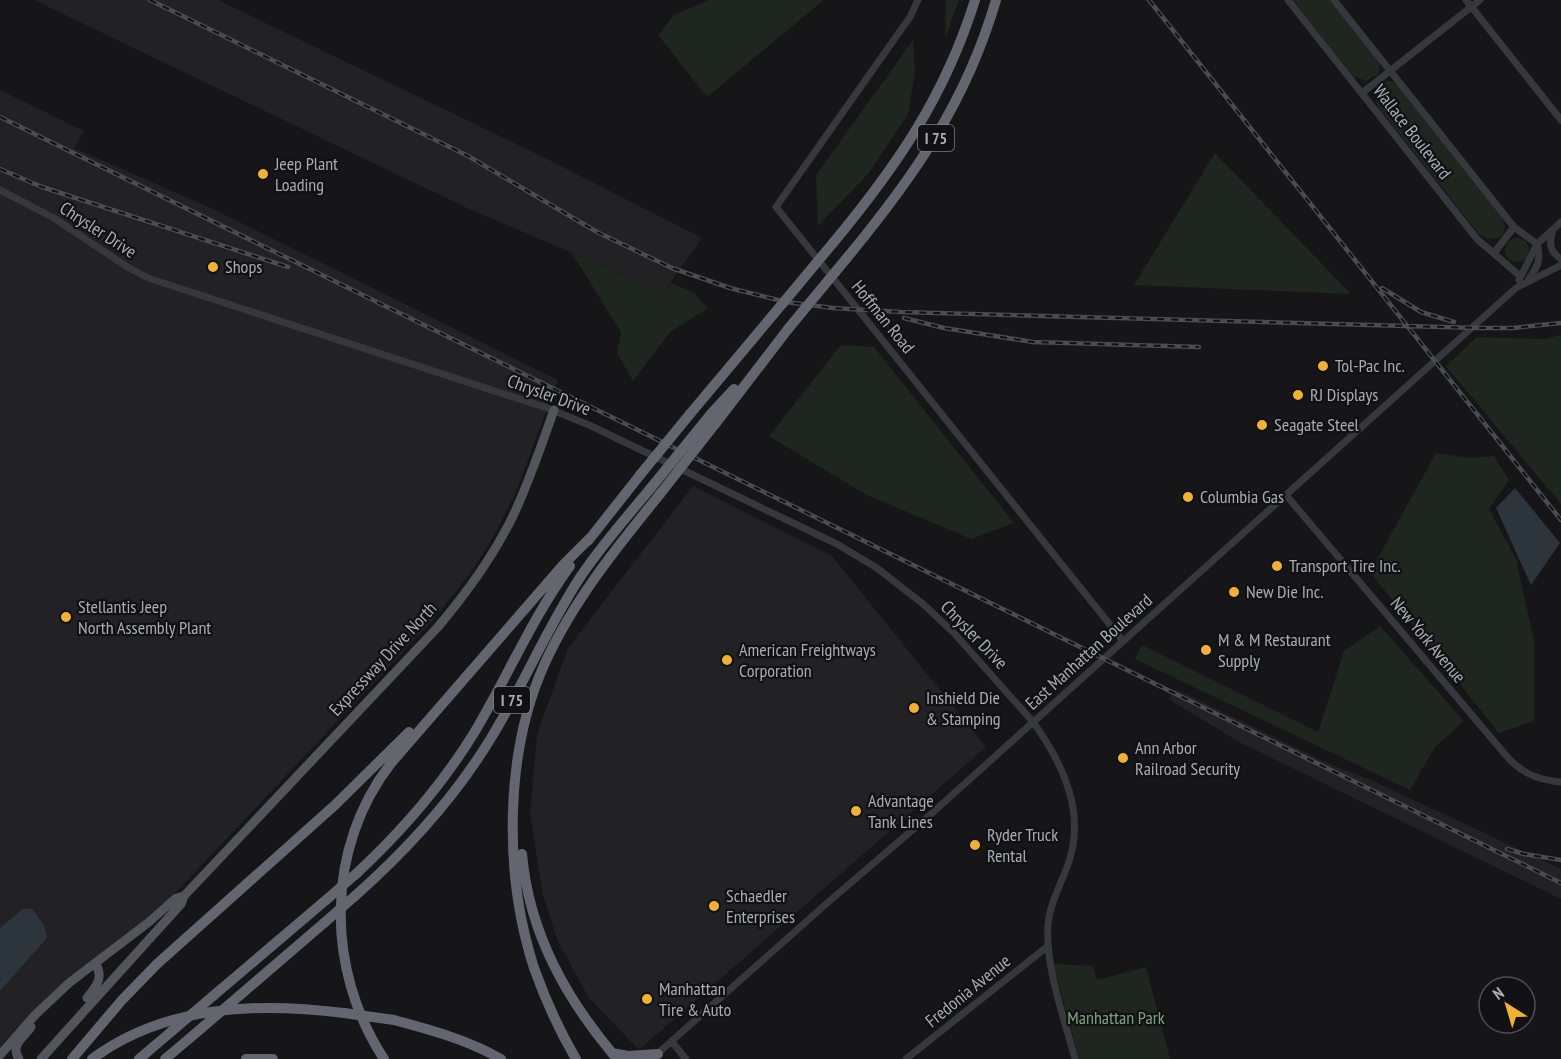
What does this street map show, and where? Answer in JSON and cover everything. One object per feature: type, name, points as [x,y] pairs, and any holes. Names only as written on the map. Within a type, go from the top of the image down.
[{"type":"highway","name":"I 75","points":[[140,1059],[357,873],[409,821],[457,759],[548,600],[591,537],[886,177],[915,134],[951,66],[975,0]]},
{"type":"highway","name":"I 75","points":[[165,1059],[355,896],[409,845],[454,792],[492,736],[552,623],[580,578],[655,492],[900,191],[939,132],[976,58],[996,0]]},
{"type":"highway","points":[[576,1059],[553,1015],[534,967],[524,929],[518,889],[514,831],[516,777],[523,729],[539,679],[556,642],[585,593],[655,492]]},
{"type":"highway","points":[[384,1059],[358,1009],[344,956],[340,912],[345,863],[354,829],[370,795],[392,762],[563,565],[591,537]]},
{"type":"highway","points":[[539,679],[537,700],[526,742],[521,790],[520,841],[527,889],[537,929],[553,967],[584,1018],[615,1056],[655,1056]]},
{"type":"highway","points":[[72,1059],[122,1000],[157,964],[335,806],[417,723],[434,714]]},
{"type":"highway","points":[[92,1059],[109,1047],[146,1028],[200,1012],[243,1008],[319,1010],[394,1020],[436,1031],[485,1050],[501,1059]]},
{"type":"highway","points":[[372,1039],[392,1059]]},
{"type":"highway","points":[[246,1059],[273,1059]]},
{"type":"main road","name":"Expressway Drive North","points":[[43,1057],[181,904],[184,896],[437,628],[460,600],[488,560],[512,518],[528,484],[554,410]]},
{"type":"main road","name":"Expressway Drive North","points":[[0,1055],[40,1009],[95,963],[150,922],[176,898],[184,896]]},
{"type":"main road","points":[[43,1057],[57,1031],[98,985],[100,971],[95,963]]},
{"type":"main road","points":[[19,1059],[15,1050],[16,1045],[30,1029],[40,1009]]},
{"type":"street","name":"Hoffman Road","points":[[918,0],[910,17],[776,207],[1123,641]]},
{"type":"street","name":"Wallace Boulevard","points":[[1288,0],[1477,239],[1520,276]]},
{"type":"street","name":"Wallace Boulevard","points":[[1334,0],[1514,226],[1537,244]]},
{"type":"street","points":[[1466,0],[1561,120]]},
{"type":"street","points":[[1362,93],[1480,0]]},
{"type":"street","name":"Chrysler Drive","points":[[0,190],[54,218],[148,279],[554,410],[590,424],[837,544],[877,568],[923,604],[954,633],[1033,722],[1044,737],[1068,784],[1076,825],[1074,846],[1051,908],[1048,923],[1048,946],[1050,963],[1075,1059]]},
{"type":"street","name":"East Manhattan Boulevard","points":[[1516,288],[1537,244],[1561,222]]},
{"type":"street","points":[[1494,253],[1514,226]]},
{"type":"street","points":[[1552,230],[1550,247],[1561,259]]},
{"type":"street","points":[[1525,284],[1538,265],[1540,257],[1537,244]]},
{"type":"street","name":"East Manhattan Boulevard","points":[[655,1056],[1033,722],[1516,288],[1561,265]]},
{"type":"street","name":"New York Avenue","points":[[1286,495],[1509,759],[1523,771],[1541,780],[1561,782]]},
{"type":"street","name":"Fredonia Avenue","points":[[906,1059],[1048,946]]},
{"type":"street","points":[[672,1042],[686,1059]]},
{"type":"shaded area","points":[[34,0],[218,0],[545,158],[702,238],[664,292],[467,208]]},
{"type":"shaded area","points":[[0,90],[84,131],[74,148],[213,209],[558,380],[516,492],[496,532],[474,568],[433,620],[179,889],[132,931],[52,992],[0,1049]]},
{"type":"shaded area","points":[[693,486],[832,556],[986,747],[639,1050],[589,998],[558,942],[543,895],[530,814],[537,734],[568,648]]},
{"type":"shaded area","points":[[1515,488],[1560,543],[1531,585],[1496,508]]},
{"type":"shaded area","points":[[1176,689],[1327,763],[1371,780],[1561,869],[1561,899],[1241,743],[1168,699]]},
{"type":"shaded area","points":[[23,909],[32,909],[44,925],[47,938],[0,991],[0,928]]},
{"type":"green space","points":[[709,0],[824,0],[707,97],[658,35],[674,15]]},
{"type":"green space","points":[[946,0],[959,0],[945,39]]},
{"type":"green space","points":[[1293,0],[1331,0],[1380,62],[1378,74],[1366,81],[1353,76]]},
{"type":"green space","points":[[913,40],[915,72],[908,114],[868,174],[818,226],[816,175]]},
{"type":"green space","points":[[1391,81],[1398,85],[1500,213],[1505,226],[1499,238],[1487,239],[1479,234],[1378,107],[1375,97],[1377,88],[1382,82]]},
{"type":"green space","points":[[1215,153],[1351,294],[1134,285]]},
{"type":"green space","points":[[1517,238],[1526,241],[1529,250],[1526,259],[1517,262],[1508,259],[1505,250],[1508,241]]},
{"type":"green space","points":[[572,253],[664,292],[671,283],[694,293],[708,308],[670,332],[633,381],[617,353],[621,332]]},
{"type":"green space","points":[[1561,335],[1561,504],[1446,366],[1477,337],[1545,339]]},
{"type":"green space","points":[[841,345],[874,347],[1014,523],[971,539],[865,494],[769,436]]},
{"type":"green space","points":[[1436,453],[1471,458],[1494,456],[1509,480],[1489,509],[1516,559],[1534,641],[1534,721],[1499,733],[1370,572]]},
{"type":"green space","points":[[1380,626],[1464,721],[1435,747],[1410,790],[1135,659],[1142,645],[1318,732],[1344,651]]},
{"type":"green space","name":"Manhattan Park","points":[[1053,964],[1093,966],[1097,980],[1146,967],[1170,1059],[1079,1059]]},
{"type":"railway","points":[[150,0],[468,156],[597,232],[672,268],[730,288],[786,302],[833,308],[901,312],[1479,328],[1513,328],[1561,323]]},
{"type":"railway","points":[[1149,0],[1561,520]]},
{"type":"railway","points":[[0,117],[1561,883]]},
{"type":"railway","points":[[0,169],[42,187],[288,267]]},
{"type":"railway","points":[[1382,288],[1421,312],[1454,322]]},
{"type":"railway","points":[[904,318],[944,328],[1033,342],[1199,347]]},
{"type":"railway","points":[[1507,849],[1561,860]]},
{"type":"place","name":"Jeep Plant Loading","points":[[263,174]]},
{"type":"place","name":"Shops","points":[[213,267]]},
{"type":"place","name":"Tol-Pac Inc.","points":[[1323,366]]},
{"type":"place","name":"RJ Displays","points":[[1298,395]]},
{"type":"place","name":"Seagate Steel","points":[[1262,425]]},
{"type":"place","name":"Columbia Gas","points":[[1188,497]]},
{"type":"place","name":"Transport Tire Inc.","points":[[1277,566]]},
{"type":"place","name":"New Die Inc.","points":[[1234,592]]},
{"type":"place","name":"Stellantis Jeep North Assembly Plant","points":[[66,617]]},
{"type":"place","name":"M & M Restaurant Supply","points":[[1206,650]]},
{"type":"place","name":"American Freightways Corporation","points":[[727,660]]},
{"type":"place","name":"Inshield Die & Stamping","points":[[914,708]]},
{"type":"place","name":"Ann Arbor Railroad Security","points":[[1123,758]]},
{"type":"place","name":"Advantage Tank Lines","points":[[856,811]]},
{"type":"place","name":"Ryder Truck Rental","points":[[975,845]]},
{"type":"place","name":"Schaedler Enterprises","points":[[714,906]]},
{"type":"place","name":"Manhattan Tire & Auto","points":[[647,999]]}]
